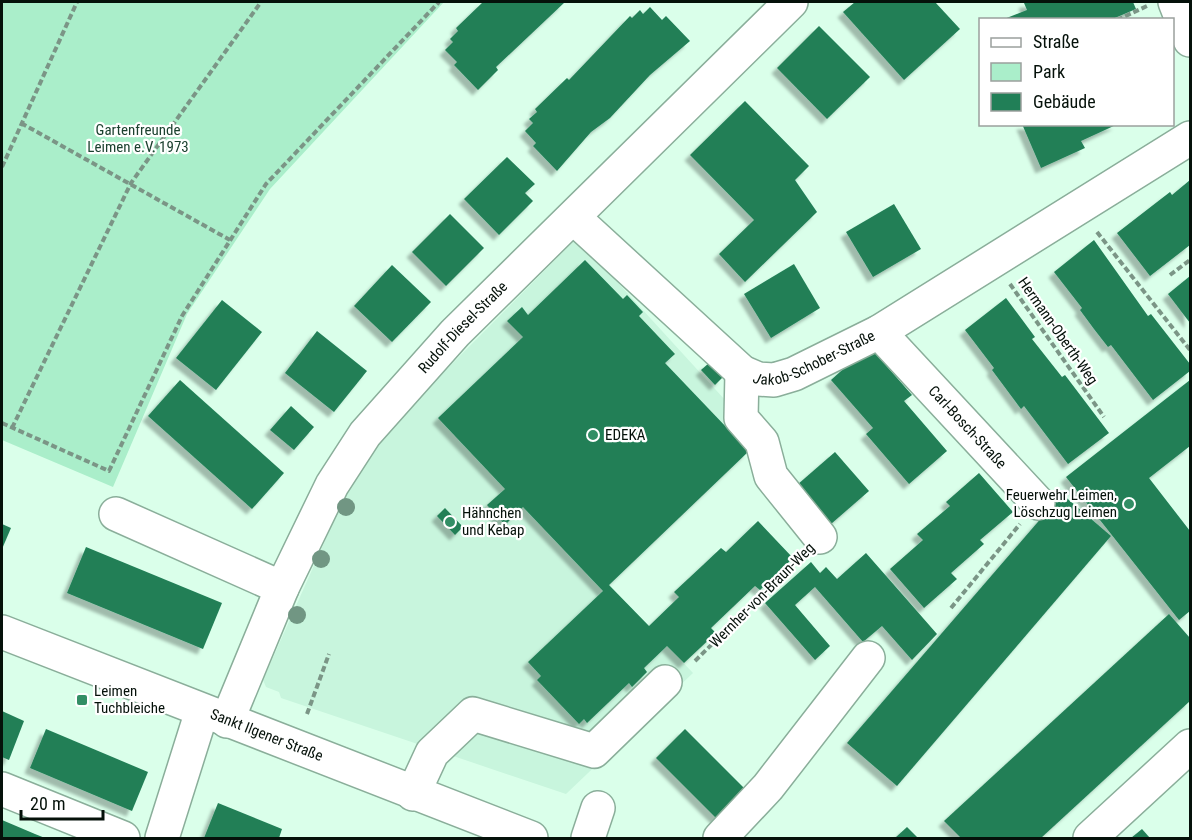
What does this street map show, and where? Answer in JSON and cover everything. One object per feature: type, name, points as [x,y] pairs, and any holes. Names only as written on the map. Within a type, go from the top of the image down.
[{"type":"street","name":"Rudolf-Diesel-Straße","points":[[162,838],[214,716],[282,588],[332,485],[365,434],[455,333],[791,2]]},
{"type":"street","points":[[1175,2],[1191,40]]},
{"type":"street","name":"Jakob-Schober-Straße","points":[[574,218],[742,372],[759,379],[774,380],[794,374],[879,332],[992,259],[1191,138]]},
{"type":"street","name":"Carl-Bosch-Straße","points":[[879,332],[1038,503]]},
{"type":"street","name":"Wernher-von-Braun-Weg","points":[[742,372],[741,417],[762,442],[771,476],[820,537]]},
{"type":"street","points":[[116,514],[282,588]]},
{"type":"street","name":"Sankt Ilgener Straße","points":[[2,632],[413,794],[531,838]]},
{"type":"street","points":[[720,838],[768,787],[868,658]]},
{"type":"street","points":[[413,794],[432,753],[473,714],[594,750],[665,682]]},
{"type":"street","points":[[1090,838],[1191,746]]},
{"type":"street","points":[[2,789],[123,838]]},
{"type":"street","points":[[588,838],[598,808]]},
{"type":"path","points":[[2,167],[77,2]]},
{"type":"path","points":[[12,428],[131,183],[261,2]]},
{"type":"path","points":[[2,423],[109,471],[182,316],[266,184],[439,2]]},
{"type":"path","points":[[1121,18],[1156,2]]},
{"type":"path","points":[[21,123],[231,240]]},
{"type":"path","points":[[1077,208],[1191,350]]},
{"type":"path","name":"Hermann-Oberth-Weg","points":[[992,259],[1104,417]]},
{"type":"path","points":[[1170,276],[1191,260]]},
{"type":"path","points":[[951,608],[1038,503]]},
{"type":"path","name":"Wernher-von-Braun-Weg","points":[[695,661],[820,537]]},
{"type":"path","points":[[307,714],[329,654]]},
{"type":"shaded area","points":[[577,238],[726,401],[749,451],[609,585],[693,673],[566,794],[281,698],[279,692],[266,687],[263,680],[344,498],[376,448],[419,397]]},
{"type":"green space","name":"Gartenfreunde Leimen e.V. 1973","points":[[2,2],[444,2],[270,189],[187,314],[113,487],[2,440]]},
{"type":"building","points":[[483,2],[565,2],[496,67],[498,70],[478,90],[454,65],[457,62],[445,50],[453,42],[450,39],[458,31],[456,28]]},
{"type":"building","points":[[855,2],[935,2],[960,29],[904,80],[843,12]]},
{"type":"building","points":[[1133,2],[1136,9],[1115,18],[1007,18],[1027,10],[1024,3]]},
{"type":"building","points":[[650,7],[662,20],[666,16],[690,41],[650,75],[610,118],[591,132],[557,171],[533,146],[536,143],[525,131],[533,123],[529,119],[537,112],[535,109],[567,78],[569,80],[630,16],[632,18],[640,10],[643,14]]},
{"type":"building","points":[[819,26],[870,77],[827,119],[777,68]]},
{"type":"building","points":[[745,101],[809,166],[795,180],[817,212],[745,282],[719,254],[754,220],[690,155]]},
{"type":"building","points":[[1023,126],[1114,126],[1081,141],[1085,148],[1041,168]]},
{"type":"building","points":[[507,157],[535,184],[525,193],[533,201],[499,235],[464,199]]},
{"type":"building","points":[[1190,180],[1190,245],[1150,276],[1117,233],[1170,192],[1172,195]]},
{"type":"building","points":[[894,204],[921,249],[873,277],[846,232]]},
{"type":"building","points":[[450,214],[484,248],[446,286],[412,252]]},
{"type":"building","points":[[1094,240],[1148,316],[1151,314],[1190,364],[1190,371],[1153,400],[1111,345],[1108,347],[1094,329],[1080,310],[1082,308],[1054,272]]},
{"type":"building","name":"EDEKA","points":[[585,260],[623,299],[627,295],[643,312],[639,316],[675,354],[665,363],[749,451],[609,585],[649,626],[679,597],[674,592],[721,548],[726,552],[758,521],[793,558],[760,590],[755,586],[711,628],[716,633],[684,663],[667,646],[644,668],[647,672],[632,687],[629,683],[587,723],[584,719],[579,724],[537,680],[541,676],[528,662],[603,591],[523,507],[505,525],[487,505],[505,489],[438,418],[523,337],[507,321],[522,307],[528,315]]},
{"type":"building","points":[[794,264],[820,308],[771,338],[744,294]]},
{"type":"building","points":[[392,265],[431,302],[392,342],[354,306]]},
{"type":"building","points":[[1190,276],[1190,323],[1168,294]]},
{"type":"building","points":[[1006,298],[1035,337],[1032,339],[1062,377],[1065,375],[1109,433],[1068,464],[1024,406],[1021,409],[965,330]]},
{"type":"building","points":[[222,300],[262,332],[216,390],[176,358]]},
{"type":"building","points":[[317,331],[367,371],[334,412],[285,373]]},
{"type":"building","points":[[869,346],[912,395],[904,401],[947,451],[909,484],[866,434],[873,428],[831,380]]},
{"type":"building","points":[[709,363],[723,377],[715,385],[701,370]]},
{"type":"building","points":[[180,380],[284,473],[252,509],[148,416]]},
{"type":"building","name":"Feuerwehr Leimen, Löschzug Leimen","points":[[1190,380],[1190,446],[1149,478],[1190,531],[1190,611],[1179,620],[1066,477]]},
{"type":"building","points":[[291,406],[314,427],[294,450],[270,430]]},
{"type":"building","points":[[835,452],[869,491],[831,524],[797,485]]},
{"type":"building","points":[[979,473],[1013,512],[980,540],[984,544],[951,573],[957,579],[924,608],[890,569],[923,540],[917,534],[950,506],[946,502]]},
{"type":"building","points":[[1062,494],[1111,536],[897,786],[847,743]]},
{"type":"building","name":"Hähnchen und Kebap","points":[[445,508],[463,527],[455,535],[437,516]]},
{"type":"building","points":[[2,524],[11,528],[2,549]]},
{"type":"building","points":[[86,547],[222,603],[203,649],[67,593]]},
{"type":"building","points":[[866,553],[937,634],[912,660],[882,626],[863,642],[815,587],[795,605],[830,646],[815,660],[765,603],[811,562],[820,573],[826,567],[837,579]]},
{"type":"building","points":[[1169,614],[1190,638],[1190,701],[1041,838],[961,838],[944,821]]},
{"type":"building","points":[[2,711],[24,721],[9,760],[2,757]]},
{"type":"building","points":[[46,729],[148,772],[132,811],[30,768]]},
{"type":"building","points":[[685,729],[746,790],[717,819],[656,758]]},
{"type":"building","points":[[218,803],[282,829],[279,838],[204,838]]},
{"type":"building","points":[[2,820],[35,834],[45,838],[2,838]]},
{"type":"building","points":[[907,827],[918,838],[895,838]]},
{"type":"building","points":[[1142,829],[1150,838],[1131,838]]},
{"type":"place","name":"EDEKA","points":[[593,435]]},
{"type":"place","name":"Feuerwehr Leimen, Löschzug Leimen","points":[[1129,504]]},
{"type":"place","name":"Hähnchen und Kebap","points":[[450,522]]},
{"type":"place","name":"Leimen Tuchbleiche","points":[[82,700]]}]
